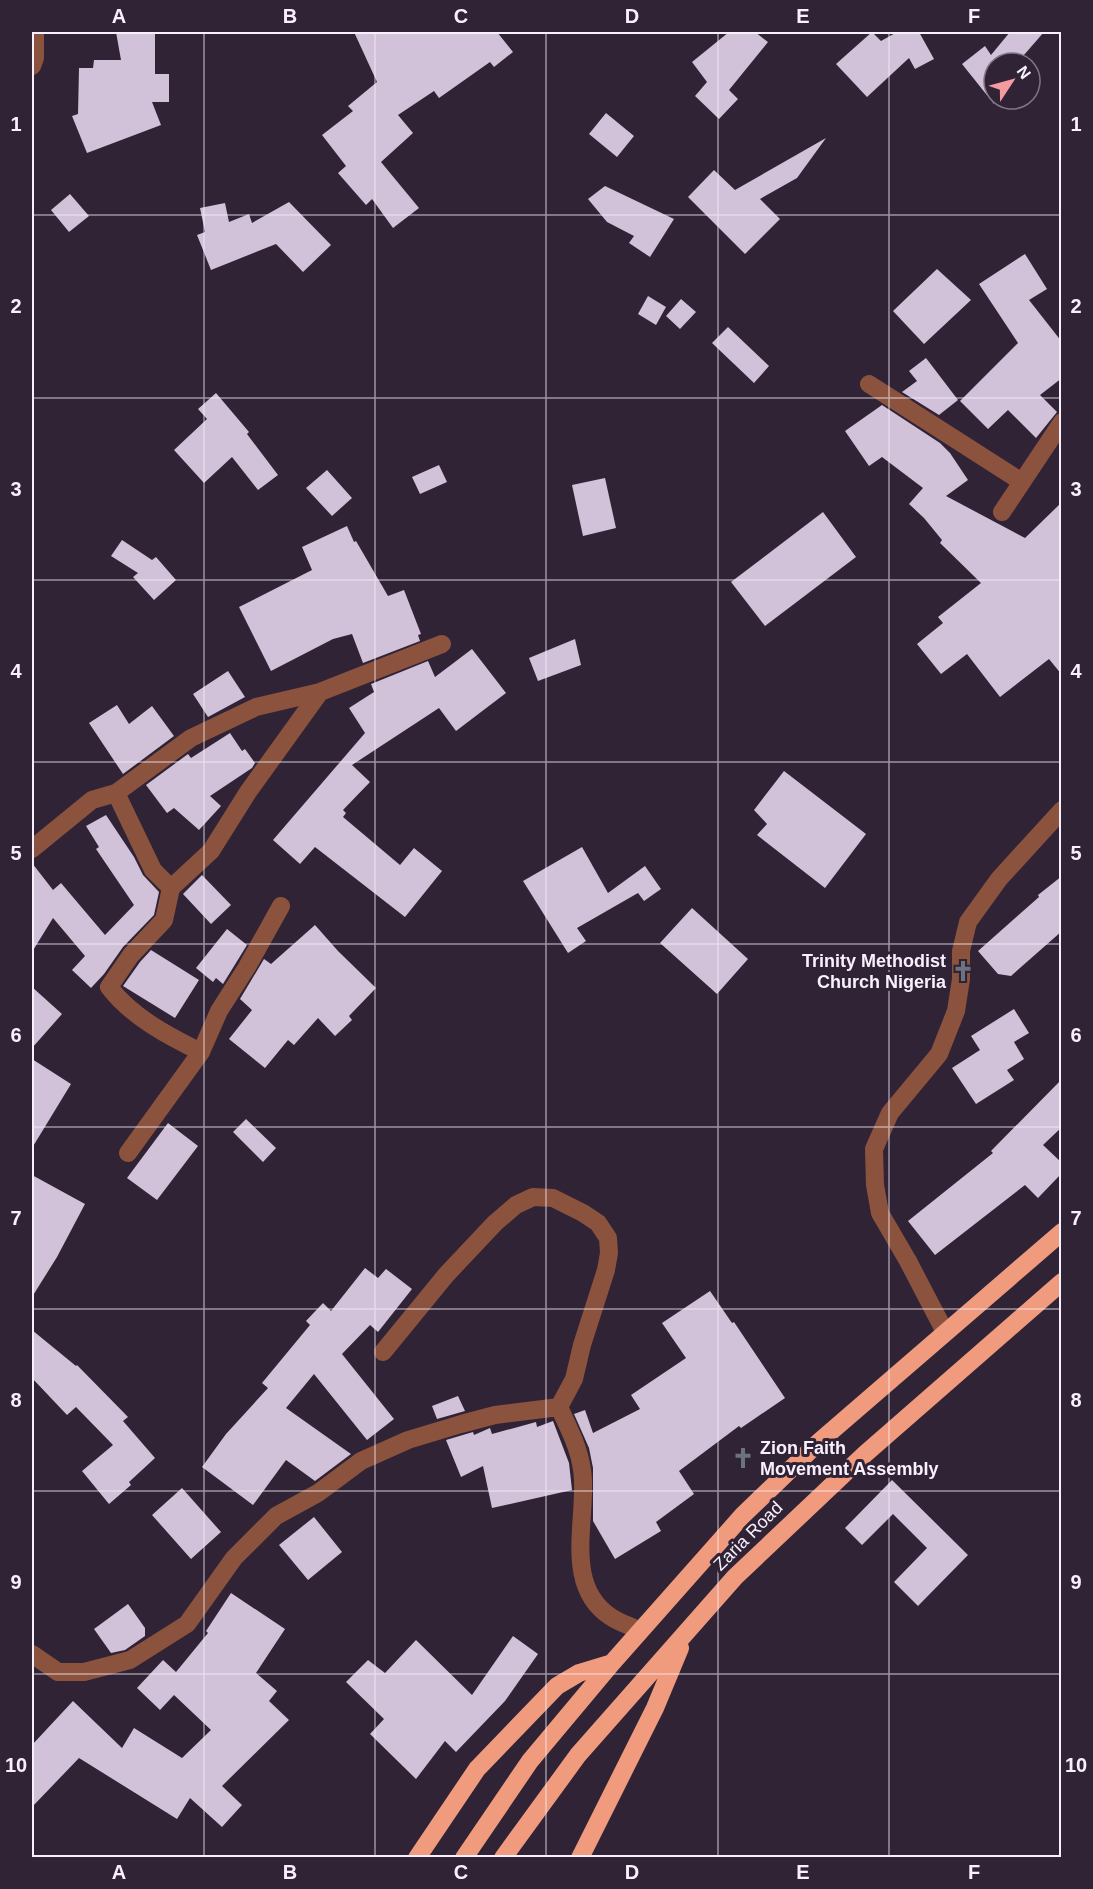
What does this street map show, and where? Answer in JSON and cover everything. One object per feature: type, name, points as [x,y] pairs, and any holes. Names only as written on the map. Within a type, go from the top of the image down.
[{"type":"highway","points":[[464,1857],[530,1761],[612,1663],[743,1515],[820,1441],[1062,1232]]},
{"type":"highway","name":"Zaria Road","points":[[503,1857],[578,1755],[735,1577],[865,1454],[1062,1282]]},
{"type":"highway","points":[[580,1857],[655,1708],[688,1632]]},
{"type":"highway","points":[[417,1857],[477,1769],[557,1686],[579,1673],[612,1663]]},
{"type":"street","points":[[32,66],[35,58],[34,32]]},
{"type":"street","points":[[869,384],[1022,482]]},
{"type":"street","points":[[1002,512],[1062,422]]},
{"type":"street","points":[[32,849],[92,800],[116,793],[191,738],[256,707],[320,692],[441,644]]},
{"type":"street","points":[[201,1052],[165,1034],[119,1000],[109,987],[131,955],[164,920],[171,888],[211,851],[248,792],[320,692]]},
{"type":"street","points":[[116,793],[153,870],[171,888]]},
{"type":"street","points":[[945,1332],[880,1213],[875,1185],[874,1149],[890,1113],[939,1054],[956,1011],[962,979],[961,951],[968,922],[999,879],[1062,810]]},
{"type":"street","points":[[128,1153],[201,1052],[219,1011],[248,967],[281,906]]},
{"type":"street","points":[[383,1352],[446,1275],[495,1223],[516,1205],[533,1197],[553,1198],[598,1223],[608,1238],[609,1253],[574,1379],[559,1407]]},
{"type":"street","points":[[559,1407],[578,1446],[583,1479],[580,1570],[586,1590],[596,1605],[611,1617],[640,1631]]},
{"type":"street","points":[[32,1654],[58,1672],[84,1672],[130,1660],[187,1624],[234,1558],[276,1516],[318,1493],[361,1461],[408,1440],[461,1424],[495,1415],[559,1407]]},
{"type":"building","points":[[116,32],[155,32],[155,74],[169,74],[169,102],[152,102],[161,125],[87,153],[72,116],[78,114],[79,68],[93,68],[94,60],[121,60]]},
{"type":"building","points":[[354,32],[497,32],[513,52],[494,67],[490,62],[439,98],[434,91],[398,115],[413,133],[381,162],[419,208],[393,228],[372,199],[366,205],[338,173],[346,166],[322,135],[353,111],[348,106],[377,82]]},
{"type":"building","points":[[729,32],[755,32],[768,42],[729,90],[738,99],[719,119],[695,96],[707,82],[692,62]]},
{"type":"building","points":[[872,32],[881,41],[897,32],[919,32],[934,59],[915,69],[909,58],[867,97],[836,64]]},
{"type":"building","points":[[1010,32],[1044,32],[1027,51],[994,51]]},
{"type":"building","points":[[985,46],[988,51],[982,51],[982,89],[962,64]]},
{"type":"building","points":[[606,113],[634,136],[617,157],[589,134]]},
{"type":"building","points":[[826,138],[797,178],[760,199],[780,219],[745,254],[688,197],[714,170],[735,190]]},
{"type":"building","points":[[605,186],[674,219],[650,257],[629,243],[634,236],[607,222],[588,199]]},
{"type":"building","points":[[70,194],[89,216],[69,232],[51,210]]},
{"type":"building","points":[[289,202],[331,245],[303,272],[276,244],[211,270],[197,235],[205,232],[200,208],[225,203],[229,222],[249,214],[252,223]]},
{"type":"building","points":[[1025,254],[1047,289],[1029,300],[1062,342],[1062,378],[1040,395],[1057,412],[1036,438],[1008,410],[988,429],[960,401],[1018,343],[979,284]]},
{"type":"building","points":[[937,269],[971,300],[924,344],[893,311]]},
{"type":"building","points":[[648,296],[666,307],[656,325],[638,314]]},
{"type":"building","points":[[681,299],[696,312],[680,329],[666,316]]},
{"type":"building","points":[[728,327],[769,366],[754,383],[712,343]]},
{"type":"building","points":[[926,358],[958,400],[939,415],[902,392],[917,381],[909,371]]},
{"type":"building","points":[[216,393],[249,432],[247,434],[278,475],[258,490],[232,457],[204,483],[174,450],[207,419],[198,409]]},
{"type":"building","points":[[882,405],[940,443],[950,453],[968,480],[946,496],[1025,538],[1062,502],[1062,675],[1049,659],[1000,697],[967,654],[941,674],[917,644],[943,623],[938,617],[981,583],[940,543],[942,540],[909,504],[923,488],[882,457],[869,466],[845,431]]},
{"type":"building","points":[[439,465],[447,482],[420,494],[412,477]]},
{"type":"building","points":[[327,470],[352,498],[332,516],[306,488]]},
{"type":"building","points":[[605,478],[616,528],[583,536],[572,485]]},
{"type":"building","points":[[823,512],[856,557],[765,626],[731,582]]},
{"type":"building","points":[[347,526],[354,542],[356,541],[388,596],[404,590],[421,634],[418,635],[420,641],[363,663],[352,634],[333,639],[271,671],[239,607],[312,570],[302,547]]},
{"type":"building","points":[[122,540],[152,560],[156,557],[176,580],[154,600],[133,577],[138,573],[111,556]]},
{"type":"building","points":[[575,639],[581,665],[538,681],[529,658]]},
{"type":"building","points":[[472,649],[506,693],[456,731],[439,708],[352,765],[370,782],[343,810],[346,813],[343,817],[400,865],[414,848],[442,871],[405,917],[315,847],[300,864],[273,840],[365,733],[349,708],[374,692],[371,684],[428,661],[435,677]]},
{"type":"building","points":[[228,671],[245,697],[208,717],[193,694]]},
{"type":"building","points":[[117,705],[129,724],[152,706],[174,736],[123,774],[89,723]]},
{"type":"building","points":[[230,733],[242,751],[245,749],[255,763],[252,768],[210,796],[221,806],[199,830],[174,808],[167,813],[146,785],[188,754],[191,758]]},
{"type":"building","points":[[784,771],[866,834],[825,888],[757,835],[767,824],[754,810]]},
{"type":"building","points":[[106,815],[143,875],[159,892],[154,915],[123,947],[91,988],[72,970],[85,956],[53,918],[32,952],[32,863],[53,890],[61,883],[105,935],[134,905],[96,849],[99,847],[86,826]]},
{"type":"building","points":[[582,847],[608,893],[645,866],[661,889],[644,901],[638,893],[577,928],[586,941],[568,953],[523,881]]},
{"type":"building","points":[[202,875],[231,905],[211,924],[183,894]]},
{"type":"building","points":[[1062,876],[1062,931],[1011,976],[998,974],[978,951],[1039,897],[1038,895]]},
{"type":"building","points":[[692,908],[748,959],[717,994],[660,943]]},
{"type":"building","points":[[315,925],[376,988],[349,1016],[352,1020],[335,1036],[318,1018],[294,1045],[288,1040],[265,1068],[229,1039],[252,1010],[240,999],[264,959],[271,964]]},
{"type":"building","points":[[227,929],[247,945],[223,984],[216,978],[213,982],[196,968]]},
{"type":"building","points":[[151,950],[199,980],[175,1018],[123,986]]},
{"type":"building","points":[[32,987],[62,1014],[32,1048]]},
{"type":"building","points":[[1014,1009],[1029,1033],[1014,1042],[1024,1059],[1007,1070],[1014,1080],[976,1104],[952,1068],[980,1050],[971,1036]]},
{"type":"building","points":[[32,1059],[71,1084],[32,1148]]},
{"type":"building","points":[[1062,1079],[1062,1127],[1043,1145],[1062,1163],[1062,1173],[1038,1198],[1025,1185],[935,1255],[908,1221],[993,1153],[991,1151]]},
{"type":"building","points":[[246,1119],[276,1148],[263,1162],[233,1132]]},
{"type":"building","points":[[168,1123],[198,1146],[157,1200],[127,1178]]},
{"type":"building","points":[[32,1175],[85,1204],[57,1257],[32,1297]]},
{"type":"building","points":[[365,1268],[378,1278],[386,1269],[412,1289],[378,1332],[370,1325],[342,1354],[394,1419],[367,1440],[314,1374],[286,1408],[351,1454],[315,1481],[286,1460],[253,1505],[202,1467],[226,1434],[268,1388],[262,1383],[310,1325],[306,1321],[323,1303],[331,1311]]},
{"type":"building","points":[[710,1291],[732,1323],[734,1322],[785,1398],[741,1428],[739,1426],[679,1471],[694,1494],[656,1522],[661,1531],[615,1559],[593,1521],[593,1468],[589,1448],[574,1414],[585,1410],[593,1433],[640,1409],[631,1395],[686,1358],[662,1323]]},
{"type":"building","points":[[32,1330],[77,1365],[128,1417],[123,1421],[155,1458],[129,1482],[131,1485],[109,1504],[82,1471],[113,1445],[76,1407],[67,1415],[32,1378]]},
{"type":"building","points":[[458,1396],[465,1411],[437,1419],[432,1406]]},
{"type":"building","points":[[553,1421],[569,1463],[572,1490],[492,1508],[483,1466],[461,1477],[446,1440],[473,1432],[474,1435],[490,1428],[492,1434],[536,1422],[537,1427]]},
{"type":"building","points":[[892,1480],[968,1555],[918,1606],[894,1582],[927,1548],[893,1514],[862,1545],[845,1528]]},
{"type":"building","points":[[182,1488],[221,1532],[191,1559],[152,1515]]},
{"type":"building","points":[[314,1517],[342,1552],[308,1580],[279,1545]]},
{"type":"building","points":[[231,1593],[285,1629],[256,1673],[277,1691],[269,1701],[289,1720],[222,1786],[242,1805],[222,1827],[190,1798],[177,1819],[79,1758],[32,1807],[32,1745],[73,1701],[122,1748],[134,1728],[182,1758],[211,1730],[174,1695],[160,1710],[137,1688],[163,1660],[176,1672],[208,1633],[206,1631]]},
{"type":"building","points":[[128,1604],[145,1628],[145,1636],[125,1650],[111,1653],[94,1629]]},
{"type":"building","points":[[513,1636],[538,1654],[505,1701],[456,1752],[445,1741],[416,1779],[370,1734],[384,1719],[346,1682],[368,1660],[385,1673],[416,1640],[472,1695]]},
{"type":"place","name":"Trinity Methodist Church Nigeria","points":[[963,971]]},
{"type":"place","name":"Zion Faith Movement Assembly","points":[[743,1458]]}]
